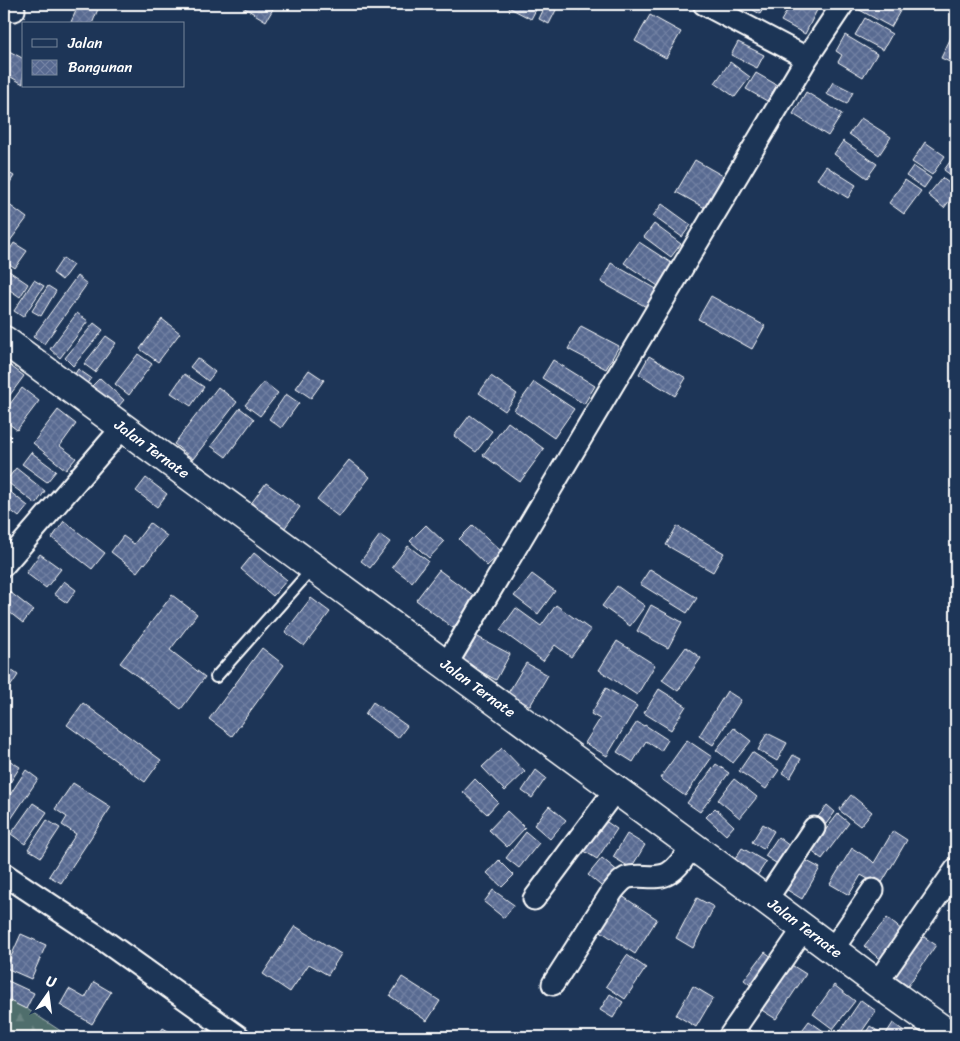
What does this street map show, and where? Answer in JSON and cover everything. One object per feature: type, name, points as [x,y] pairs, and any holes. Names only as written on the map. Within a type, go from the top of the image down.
[{"type":"street","points":[[704,4],[807,58]]},
{"type":"street","points":[[446,665],[807,58],[843,4]]},
{"type":"street","name":"Jalan Ternate","points":[[4,340],[953,1037]]},
{"type":"street","points":[[4,565],[123,427]]},
{"type":"street","points":[[534,899],[616,790]]},
{"type":"street","points":[[766,900],[814,828]]},
{"type":"street","points":[[553,984],[612,892],[620,883],[626,878],[663,876],[671,872],[692,846]]},
{"type":"street","points":[[877,983],[956,869]]},
{"type":"street","points":[[4,874],[99,937],[239,1037]]},
{"type":"street","points":[[833,949],[873,890]]},
{"type":"street","points":[[729,1037],[804,928]]},
{"type":"lane","points":[[216,677],[314,568]]},
{"type":"green space","points":[[4,994],[70,1037],[4,1037]]},
{"type":"building","points":[[79,4],[100,4],[93,22],[71,22]]},
{"type":"building","points":[[238,4],[264,4],[273,9],[266,21]]},
{"type":"building","points":[[510,4],[539,4],[531,19],[508,7]]},
{"type":"building","points":[[546,4],[559,4],[549,24],[539,19]]},
{"type":"building","points":[[566,4],[583,4],[580,10]]},
{"type":"building","points":[[743,4],[766,4],[760,14]]},
{"type":"building","points":[[791,4],[820,4],[805,34],[781,21]]},
{"type":"building","points":[[858,4],[886,4],[900,11],[891,27],[856,8]]},
{"type":"building","points":[[650,15],[681,32],[666,58],[635,41]]},
{"type":"building","points":[[865,18],[892,34],[883,50],[855,35]]},
{"type":"building","points":[[956,27],[956,65],[941,58]]},
{"type":"building","points":[[845,35],[877,54],[863,77],[838,62],[842,55],[836,51]]},
{"type":"building","points":[[738,42],[764,55],[757,68],[731,55]]},
{"type":"building","points":[[9,51],[22,58],[22,83],[4,73],[4,61]]},
{"type":"building","points":[[730,62],[750,77],[735,97],[715,83]]},
{"type":"building","points":[[756,73],[777,85],[767,101],[746,89]]},
{"type":"building","points":[[833,82],[853,92],[847,104],[826,94]]},
{"type":"building","points":[[806,92],[842,114],[828,136],[793,114]]},
{"type":"building","points":[[861,118],[891,137],[879,155],[849,134]]},
{"type":"building","points":[[843,141],[877,164],[867,178],[834,154]]},
{"type":"building","points":[[925,142],[945,156],[932,175],[912,162]]},
{"type":"building","points":[[952,159],[956,163],[956,179],[944,170]]},
{"type":"building","points":[[695,160],[723,176],[705,208],[676,192]]},
{"type":"building","points":[[826,166],[856,185],[848,198],[817,179]]},
{"type":"building","points":[[913,166],[931,178],[924,188],[906,176]]},
{"type":"building","points":[[4,170],[14,176],[4,192]]},
{"type":"building","points":[[942,178],[956,188],[956,192],[944,208],[928,195]]},
{"type":"building","points":[[905,180],[921,191],[904,214],[889,203]]},
{"type":"building","points":[[8,204],[27,218],[4,249],[4,209]]},
{"type":"building","points":[[662,204],[691,225],[682,237],[653,216]]},
{"type":"building","points":[[654,224],[681,244],[671,257],[644,237]]},
{"type":"building","points":[[639,242],[676,266],[661,288],[624,263]]},
{"type":"building","points":[[14,243],[27,251],[15,268],[4,260]]},
{"type":"building","points":[[63,258],[73,265],[62,280],[53,273]]},
{"type":"building","points":[[611,263],[660,291],[650,309],[601,282]]},
{"type":"building","points":[[6,269],[28,284],[20,297],[4,286],[4,272]]},
{"type":"building","points":[[77,276],[87,284],[44,344],[33,337]]},
{"type":"building","points":[[34,280],[44,286],[23,317],[14,311]]},
{"type":"building","points":[[48,286],[56,291],[41,316],[32,311]]},
{"type":"building","points":[[711,296],[765,326],[752,349],[698,319]]},
{"type":"building","points":[[77,313],[88,321],[60,358],[50,349]]},
{"type":"building","points":[[162,319],[180,333],[158,362],[140,349]]},
{"type":"building","points":[[94,323],[103,330],[73,366],[65,358]]},
{"type":"building","points":[[581,326],[619,346],[606,369],[568,349]]},
{"type":"building","points":[[106,336],[116,343],[95,372],[84,364]]},
{"type":"building","points":[[138,354],[152,364],[129,395],[115,384]]},
{"type":"building","points":[[649,356],[686,378],[675,396],[639,374]]},
{"type":"building","points":[[197,358],[215,372],[208,381],[190,367]]},
{"type":"building","points":[[553,360],[595,386],[584,404],[542,378]]},
{"type":"building","points":[[4,361],[24,376],[4,403]]},
{"type":"building","points":[[78,369],[91,378],[83,389],[71,380]]},
{"type":"building","points":[[309,370],[324,380],[311,398],[296,388]]},
{"type":"building","points":[[184,374],[204,387],[191,406],[171,393]]},
{"type":"building","points":[[491,376],[517,394],[505,411],[479,393]]},
{"type":"building","points":[[100,378],[124,400],[111,415],[86,392]]},
{"type":"building","points":[[264,382],[278,393],[260,416],[245,405]]},
{"type":"building","points":[[534,382],[574,409],[554,438],[514,410]]},
{"type":"building","points":[[218,387],[237,402],[193,459],[174,444]]},
{"type":"building","points":[[22,388],[39,401],[17,430],[4,420],[4,412]]},
{"type":"building","points":[[286,394],[299,403],[281,428],[269,419]]},
{"type":"building","points":[[240,408],[254,419],[226,457],[211,446]]},
{"type":"building","points":[[58,410],[76,424],[60,446],[76,458],[66,470],[33,443]]},
{"type":"building","points":[[470,415],[492,431],[476,452],[454,436]]},
{"type":"building","points":[[508,422],[544,449],[520,482],[483,455]]},
{"type":"building","points":[[4,431],[11,436],[4,445]]},
{"type":"building","points":[[31,452],[56,471],[47,482],[22,464]]},
{"type":"building","points":[[349,460],[370,477],[339,517],[317,500]]},
{"type":"building","points":[[16,468],[45,491],[36,504],[6,481]]},
{"type":"building","points":[[146,478],[167,494],[157,507],[136,491]]},
{"type":"building","points":[[266,483],[300,507],[284,529],[250,505]]},
{"type":"building","points":[[4,487],[28,506],[19,517],[4,505]]},
{"type":"building","points":[[64,521],[105,553],[92,569],[52,538]]},
{"type":"building","points":[[150,523],[167,536],[137,572],[111,552],[123,536],[134,544]]},
{"type":"building","points":[[426,525],[444,542],[429,558],[410,541]]},
{"type":"building","points":[[473,525],[502,552],[487,566],[459,539]]},
{"type":"building","points":[[677,526],[724,553],[713,572],[666,545]]},
{"type":"building","points":[[380,535],[390,542],[370,568],[361,561]]},
{"type":"building","points":[[408,546],[428,561],[412,582],[392,567]]},
{"type":"building","points":[[254,553],[287,580],[273,596],[241,569]]},
{"type":"building","points":[[40,554],[61,569],[46,588],[26,573]]},
{"type":"building","points":[[650,569],[697,598],[687,613],[640,584]]},
{"type":"building","points":[[439,570],[477,598],[453,628],[416,600]]},
{"type":"building","points":[[532,574],[555,591],[538,614],[514,596]]},
{"type":"building","points":[[64,581],[76,590],[67,603],[54,594]]},
{"type":"building","points":[[617,586],[645,606],[630,626],[602,606]]},
{"type":"building","points":[[6,589],[33,610],[23,623],[4,608],[4,591]]},
{"type":"building","points":[[172,595],[197,614],[170,650],[205,677],[181,709],[120,663]]},
{"type":"building","points":[[311,598],[330,612],[304,646],[285,632]]},
{"type":"building","points":[[556,605],[591,630],[571,657],[555,645],[543,661],[500,630],[516,608],[541,626]]},
{"type":"building","points":[[651,605],[682,622],[668,648],[637,631]]},
{"type":"building","points":[[476,636],[510,654],[496,680],[462,661]]},
{"type":"building","points":[[617,641],[655,665],[637,695],[599,670]]},
{"type":"building","points":[[686,647],[701,658],[678,691],[662,680]]},
{"type":"building","points":[[262,648],[284,665],[232,736],[209,719]]},
{"type":"building","points":[[526,663],[548,675],[530,706],[508,693]]},
{"type":"building","points":[[4,665],[18,675],[4,696]]},
{"type":"building","points":[[606,688],[637,706],[607,756],[585,743],[600,719],[591,714]]},
{"type":"building","points":[[659,689],[686,706],[671,730],[644,713]]},
{"type":"building","points":[[727,691],[741,700],[713,745],[699,736]]},
{"type":"building","points":[[373,702],[407,726],[398,738],[365,714]]},
{"type":"building","points":[[83,703],[161,760],[145,782],[67,725]]},
{"type":"building","points":[[637,722],[668,740],[661,751],[646,741],[633,762],[617,752]]},
{"type":"building","points":[[734,728],[751,741],[733,763],[716,750]]},
{"type":"building","points":[[767,733],[787,743],[777,761],[758,750]]},
{"type":"building","points":[[687,740],[712,757],[685,796],[660,778]]},
{"type":"building","points":[[502,748],[525,772],[505,791],[482,767]]},
{"type":"building","points":[[752,752],[779,770],[766,789],[739,771]]},
{"type":"building","points":[[793,755],[801,759],[790,778],[782,773]]},
{"type":"building","points":[[4,757],[20,767],[4,792]]},
{"type":"building","points":[[716,764],[729,773],[700,812],[687,803]]},
{"type":"building","points":[[26,770],[38,779],[7,825],[4,823],[4,804]]},
{"type":"building","points":[[536,770],[546,778],[532,798],[522,791]]},
{"type":"building","points":[[475,779],[498,802],[487,814],[463,792]]},
{"type":"building","points":[[734,779],[757,797],[740,818],[718,800]]},
{"type":"building","points":[[73,783],[111,807],[61,883],[49,876],[76,834],[62,825],[67,817],[55,809]]},
{"type":"building","points":[[851,795],[872,812],[860,826],[839,810]]},
{"type":"building","points":[[33,803],[47,812],[25,844],[11,834]]},
{"type":"building","points":[[827,805],[835,812],[823,828],[815,821]]},
{"type":"building","points":[[549,806],[566,820],[550,839],[534,825]]},
{"type":"building","points":[[715,808],[734,826],[726,835],[706,817]]},
{"type":"building","points":[[507,811],[525,828],[507,847],[489,830]]},
{"type":"building","points":[[838,814],[849,823],[822,859],[810,850]]},
{"type":"building","points":[[601,818],[617,829],[597,859],[581,849]]},
{"type":"building","points":[[47,820],[60,828],[41,857],[28,849]]},
{"type":"building","points":[[763,824],[774,831],[763,849],[752,842]]},
{"type":"building","points":[[893,831],[907,840],[880,886],[861,875],[849,895],[830,884],[852,848],[874,863]]},
{"type":"building","points":[[526,832],[539,843],[519,868],[506,858]]},
{"type":"building","points":[[627,834],[645,845],[631,868],[613,857]]},
{"type":"building","points":[[778,837],[791,847],[779,865],[765,856]]},
{"type":"building","points":[[742,848],[766,862],[755,879],[732,864]]},
{"type":"building","points":[[602,858],[620,873],[606,890],[588,875]]},
{"type":"building","points":[[801,858],[820,868],[802,899],[784,888]]},
{"type":"building","points":[[499,860],[514,875],[502,887],[487,873]]},
{"type":"building","points":[[493,890],[514,905],[504,918],[484,902]]},
{"type":"building","points":[[622,896],[657,919],[635,954],[599,930]]},
{"type":"building","points":[[697,898],[714,907],[693,948],[676,938]]},
{"type":"building","points":[[887,918],[907,934],[883,962],[864,946]]},
{"type":"building","points":[[295,926],[341,954],[328,975],[309,964],[290,992],[263,974]]},
{"type":"building","points":[[918,933],[936,945],[908,986],[890,974]]},
{"type":"building","points":[[21,934],[46,945],[31,979],[6,968]]},
{"type":"building","points":[[765,952],[780,963],[758,991],[744,980]]},
{"type":"building","points":[[627,955],[646,968],[625,999],[606,986]]},
{"type":"building","points":[[790,964],[806,974],[776,1019],[760,1009]]},
{"type":"building","points":[[402,977],[440,1001],[427,1021],[390,996]]},
{"type":"building","points":[[4,979],[34,993],[26,1009],[4,998]]},
{"type":"building","points":[[94,982],[111,992],[92,1024],[60,1005],[69,989],[85,998]]},
{"type":"building","points":[[834,985],[855,1001],[833,1029],[813,1014]]},
{"type":"building","points":[[693,986],[713,998],[696,1027],[676,1015]]},
{"type":"building","points":[[610,994],[623,1002],[613,1018],[600,1010]]},
{"type":"building","points":[[861,1000],[876,1011],[858,1037],[836,1037]]},
{"type":"building","points":[[809,1021],[828,1034],[826,1037],[797,1037]]},
{"type":"building","points":[[893,1023],[904,1031],[900,1037],[884,1037]]},
{"type":"building","points":[[870,1026],[882,1034],[880,1037],[863,1037]]},
{"type":"building","points":[[746,1027],[759,1037],[737,1037]]},
{"type":"building","points":[[163,1028],[178,1037],[157,1037]]}]
